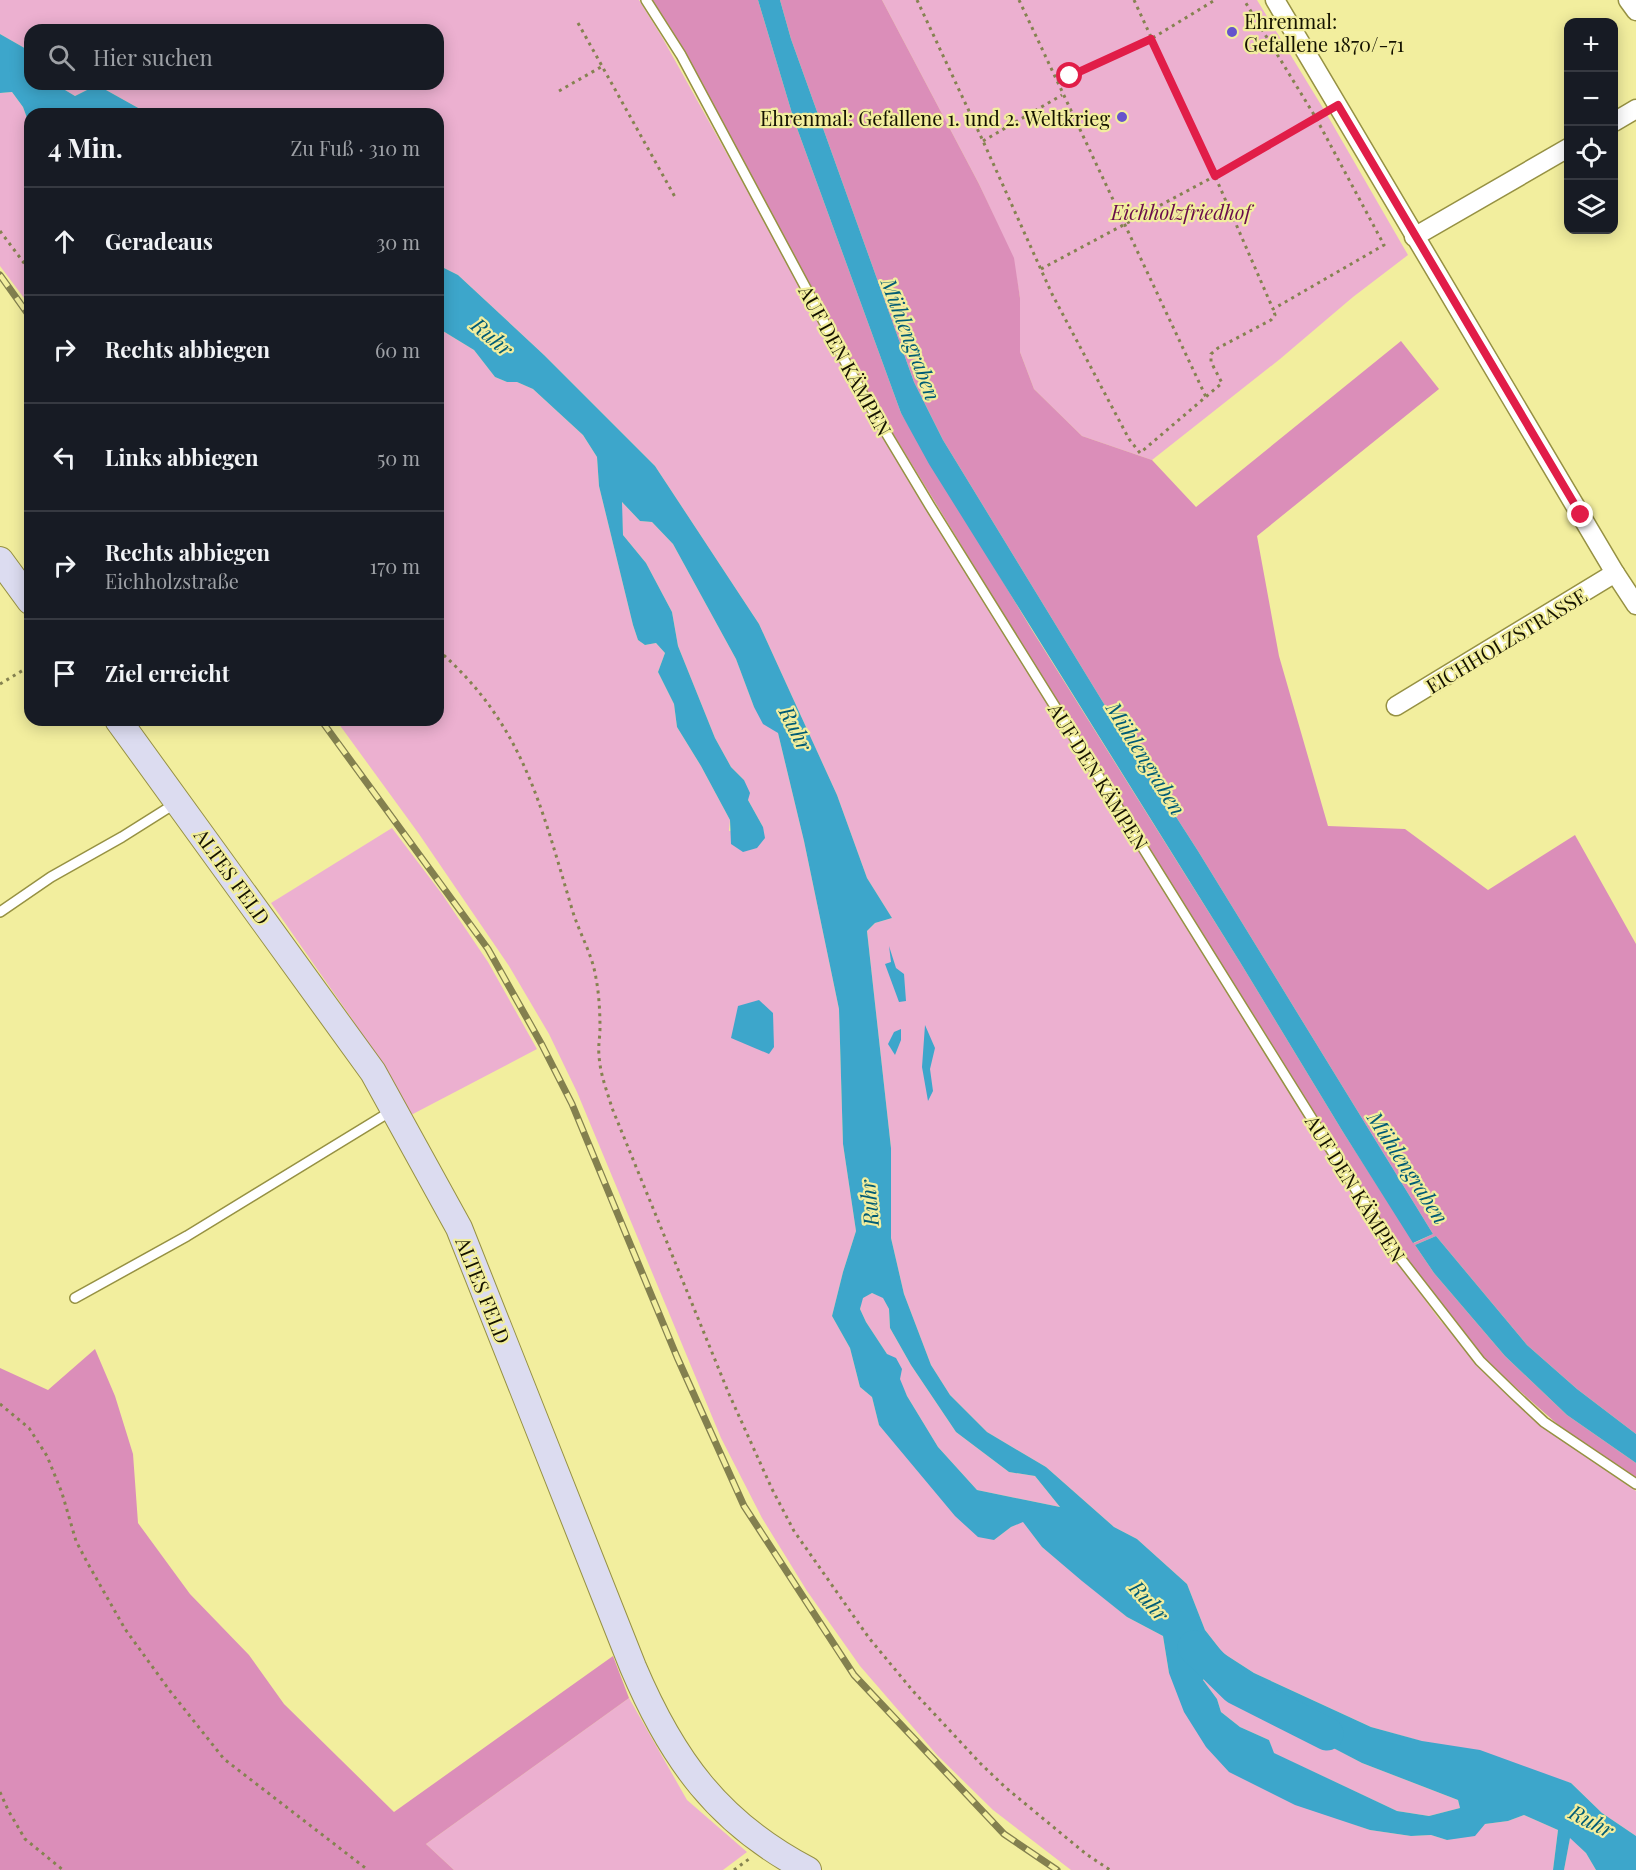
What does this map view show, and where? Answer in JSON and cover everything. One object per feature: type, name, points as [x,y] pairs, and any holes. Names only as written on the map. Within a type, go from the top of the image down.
[{"type":"main road","points":[[0,560],[24,593]]},
{"type":"main road","name":"ALTES FELD","points":[[122,726],[373,1072],[459,1228],[633,1667],[658,1722],[690,1772],[723,1811],[767,1846],[808,1870]]},
{"type":"street","points":[[1275,0],[1414,237],[1636,605]]},
{"type":"street","points":[[1628,0],[1636,11]]},
{"type":"street","points":[[1618,120],[1636,109]]},
{"type":"street","points":[[1414,237],[1564,151]]},
{"type":"street","name":"EICHHOLZSTRASSE","points":[[1396,706],[1615,573]]},
{"type":"lane","name":"AUF DEN KÄMPEN","points":[[646,0],[681,55],[861,391],[930,506],[1393,1249],[1480,1361],[1496,1377],[1544,1422],[1636,1484]]},
{"type":"lane","points":[[0,912],[51,877],[178,802]]},
{"type":"lane","points":[[75,1298],[187,1236],[394,1109]]},
{"type":"path","points":[[917,0],[1052,294],[1129,439],[1140,453],[1222,383],[1211,362],[1211,354],[1275,315],[1215,176],[1134,0]]},
{"type":"path","points":[[1019,0],[1206,397]]},
{"type":"path","points":[[1057,81],[1151,39],[1215,0]]},
{"type":"path","points":[[1244,0],[1316,118],[1384,245],[1273,309]]},
{"type":"path","points":[[578,23],[675,197]]},
{"type":"path","points":[[559,91],[602,66]]},
{"type":"path","points":[[983,141],[1062,94]]},
{"type":"path","points":[[1041,268],[1124,226],[1338,105]]},
{"type":"path","points":[[0,231],[24,263]]},
{"type":"path","points":[[444,655],[482,694],[502,722],[521,756],[537,795],[573,912],[594,964],[599,1003],[598,1053],[601,1073],[612,1108],[729,1394],[772,1490],[794,1531],[869,1638],[913,1691],[980,1763],[1005,1787],[1086,1854],[1110,1870]]},
{"type":"path","points":[[0,684],[24,670]]},
{"type":"path","points":[[0,1404],[30,1428],[47,1456],[62,1493],[76,1541],[125,1629],[170,1691],[224,1759],[368,1870]]},
{"type":"path","points":[[0,1792],[26,1839],[63,1870]]},
{"type":"green space","points":[[0,0],[639,0],[662,37],[882,433],[1125,829],[1228,988],[1391,1253],[1439,1319],[1485,1371],[1562,1440],[1636,1491],[1636,1836],[1602,1813],[1571,1783],[1371,1727],[1254,1673],[1223,1653],[1205,1630],[1187,1584],[1137,1539],[1114,1527],[1046,1467],[987,1432],[950,1395],[931,1365],[904,1294],[891,1238],[891,1148],[867,931],[875,923],[892,918],[867,878],[837,795],[759,624],[655,466],[544,355],[458,275],[444,268],[444,108],[138,108],[106,90],[444,90],[444,24],[24,24],[24,48],[0,34]]},
{"type":"green space","name":"Eichholzfriedhof","points":[[882,0],[1257,0],[1408,255],[1152,460],[1082,436],[1034,389],[1020,352],[1020,298],[1013,258],[979,184]]},
{"type":"green space","points":[[65,90],[87,90],[75,96]]},
{"type":"green space","points":[[12,92],[24,110],[24,298],[0,266],[0,93]]},
{"type":"green space","points":[[444,332],[474,350],[495,377],[507,382],[517,382],[533,389],[583,435],[597,457],[599,486],[638,640],[645,645],[656,643],[665,653],[658,672],[674,704],[677,727],[730,820],[729,831],[763,827],[748,800],[744,780],[731,767],[715,738],[678,646],[672,612],[646,563],[623,535],[621,501],[640,521],[652,522],[673,544],[736,659],[754,707],[778,733],[804,841],[839,1009],[843,1144],[856,1231],[832,1316],[850,1348],[860,1387],[872,1397],[879,1425],[994,1540],[1023,1521],[1042,1547],[1127,1617],[1163,1636],[1169,1673],[1333,1817],[1370,1830],[1411,1836],[1431,1835],[1447,1840],[1485,1824],[1508,1821],[1524,1815],[1558,1830],[1553,1870],[1071,1870],[993,1810],[937,1755],[860,1666],[807,1591],[762,1518],[721,1438],[577,1092],[549,1034],[509,966],[419,834],[340,726],[444,726]]},
{"type":"green space","points":[[392,828],[442,894],[488,962],[537,1049],[411,1115],[352,1019],[271,903]]},
{"type":"green space","points":[[872,1293],[883,1297],[889,1309],[890,1328],[911,1365],[956,1432],[1009,1472],[1035,1476],[1060,1507],[977,1490],[938,1447],[907,1396],[887,1354],[860,1309],[862,1298]]},
{"type":"green space","points":[[1210,1672],[1258,1691],[1319,1740],[1362,1763],[1458,1800],[1460,1808],[1429,1816],[1397,1811],[1273,1753],[1269,1740],[1240,1727],[1221,1712],[1217,1699],[1203,1680]]},
{"type":"green space","points":[[629,1698],[687,1800],[747,1852],[723,1870],[454,1870],[426,1844]]},
{"type":"green space","points":[[1570,1837],[1586,1853],[1596,1870],[1564,1870]]},
{"type":"shaded area","points":[[652,0],[758,0],[794,120],[901,413],[1032,630],[1414,1243],[1433,1234],[943,440],[914,382],[791,39],[780,0],[882,0],[979,184],[1014,258],[1020,298],[1020,352],[1034,389],[1082,436],[1152,460],[1196,507],[1401,341],[1439,389],[1257,536],[1279,656],[1328,826],[1405,829],[1488,890],[1575,835],[1636,944],[1636,1434],[1577,1389],[1527,1345],[1436,1236],[1415,1245],[1434,1273],[1505,1356],[1567,1415],[1636,1463],[1636,1481],[1573,1438],[1487,1362],[1408,1263],[1122,808],[867,391],[670,27]]},
{"type":"shaded area","points":[[95,1349],[115,1396],[133,1454],[138,1523],[190,1594],[249,1655],[284,1704],[394,1812],[613,1656],[629,1698],[426,1844],[454,1870],[0,1870],[0,1368],[48,1390]]},
{"type":"water","points":[[758,0],[780,0],[791,39],[914,382],[943,440],[1433,1234],[1413,1243],[929,464],[901,413],[794,120]]},
{"type":"water","points":[[0,34],[24,48],[24,90],[65,90],[75,96],[87,90],[106,90],[138,108],[24,110],[12,92],[0,93]]},
{"type":"water","points":[[444,268],[458,275],[544,355],[655,466],[759,624],[837,795],[867,878],[892,918],[875,923],[867,931],[891,1148],[891,1238],[904,1294],[931,1365],[950,1395],[987,1432],[1046,1467],[1114,1527],[1137,1539],[1187,1584],[1205,1630],[1223,1653],[1254,1673],[1371,1727],[1422,1741],[1480,1750],[1571,1783],[1602,1813],[1636,1836],[1636,1870],[1596,1870],[1586,1853],[1570,1838],[1564,1870],[1553,1870],[1558,1830],[1524,1815],[1508,1821],[1485,1824],[1475,1836],[1447,1840],[1431,1835],[1411,1836],[1370,1830],[1295,1805],[1229,1772],[1206,1747],[1184,1712],[1169,1673],[1163,1636],[1127,1617],[1082,1581],[1042,1547],[1023,1522],[1011,1527],[994,1540],[978,1537],[955,1516],[879,1425],[872,1397],[860,1387],[850,1348],[832,1316],[856,1231],[843,1144],[839,1009],[804,841],[778,733],[763,724],[736,659],[673,544],[652,522],[640,521],[622,502],[623,535],[646,563],[672,612],[678,646],[715,738],[731,767],[744,780],[750,793],[748,800],[763,827],[765,838],[757,848],[743,852],[731,844],[730,820],[677,727],[674,704],[658,672],[665,653],[656,643],[645,645],[638,640],[599,486],[597,457],[583,435],[533,389],[517,382],[507,382],[495,377],[474,350],[444,332]],"holes":[[[872,1293],[883,1298],[889,1309],[890,1328],[911,1365],[956,1432],[1009,1472],[1035,1476],[1060,1507],[977,1490],[938,1447],[907,1396],[900,1379],[902,1369],[896,1358],[887,1354],[860,1309],[863,1298]],[[1210,1672],[1258,1691],[1318,1740],[1362,1763],[1458,1800],[1460,1808],[1429,1816],[1397,1811],[1274,1753],[1269,1740],[1240,1727],[1221,1712],[1217,1699],[1203,1680]]]},
{"type":"water","points":[[889,946],[896,968],[904,974],[906,1001],[899,1002],[885,964],[891,962]]},
{"type":"water","points":[[759,1000],[773,1013],[774,1047],[769,1054],[731,1038],[738,1006]]},
{"type":"water","points":[[925,1025],[935,1048],[930,1069],[933,1091],[928,1101],[922,1067]]},
{"type":"water","points":[[901,1029],[901,1040],[895,1055],[888,1044],[894,1032]]},
{"type":"water","points":[[1436,1236],[1527,1345],[1577,1389],[1636,1434],[1636,1463],[1567,1415],[1505,1356],[1434,1273],[1415,1245]]},
{"type":"waterway","name":"Ruhr","points":[[1194,1647],[1236,1688],[1327,1734]]},
{"type":"railway","points":[[0,275],[24,309]]},
{"type":"railway","points":[[325,726],[488,949],[542,1045],[572,1104],[677,1357],[744,1506],[854,1675],[1004,1834],[1057,1870]]},
{"type":"place","name":"Ehrenmal: Gefallene 1870/-71","points":[[1232,32]]},
{"type":"place","name":"Ehrenmal: Gefallene 1. und 2. Weltkrieg","points":[[1122,117]]},
{"type":"route","points":[[1070,76],[1151,39],[1215,176],[1338,105],[1414,237],[1581,515]]},
{"type":"water label","name":"Mühlengraben","points":[[912,339]]},
{"type":"water label","name":"Mühlengraben","points":[[1147,758]]},
{"type":"water label","name":"Mühlengraben","points":[[1409,1167]]}]
